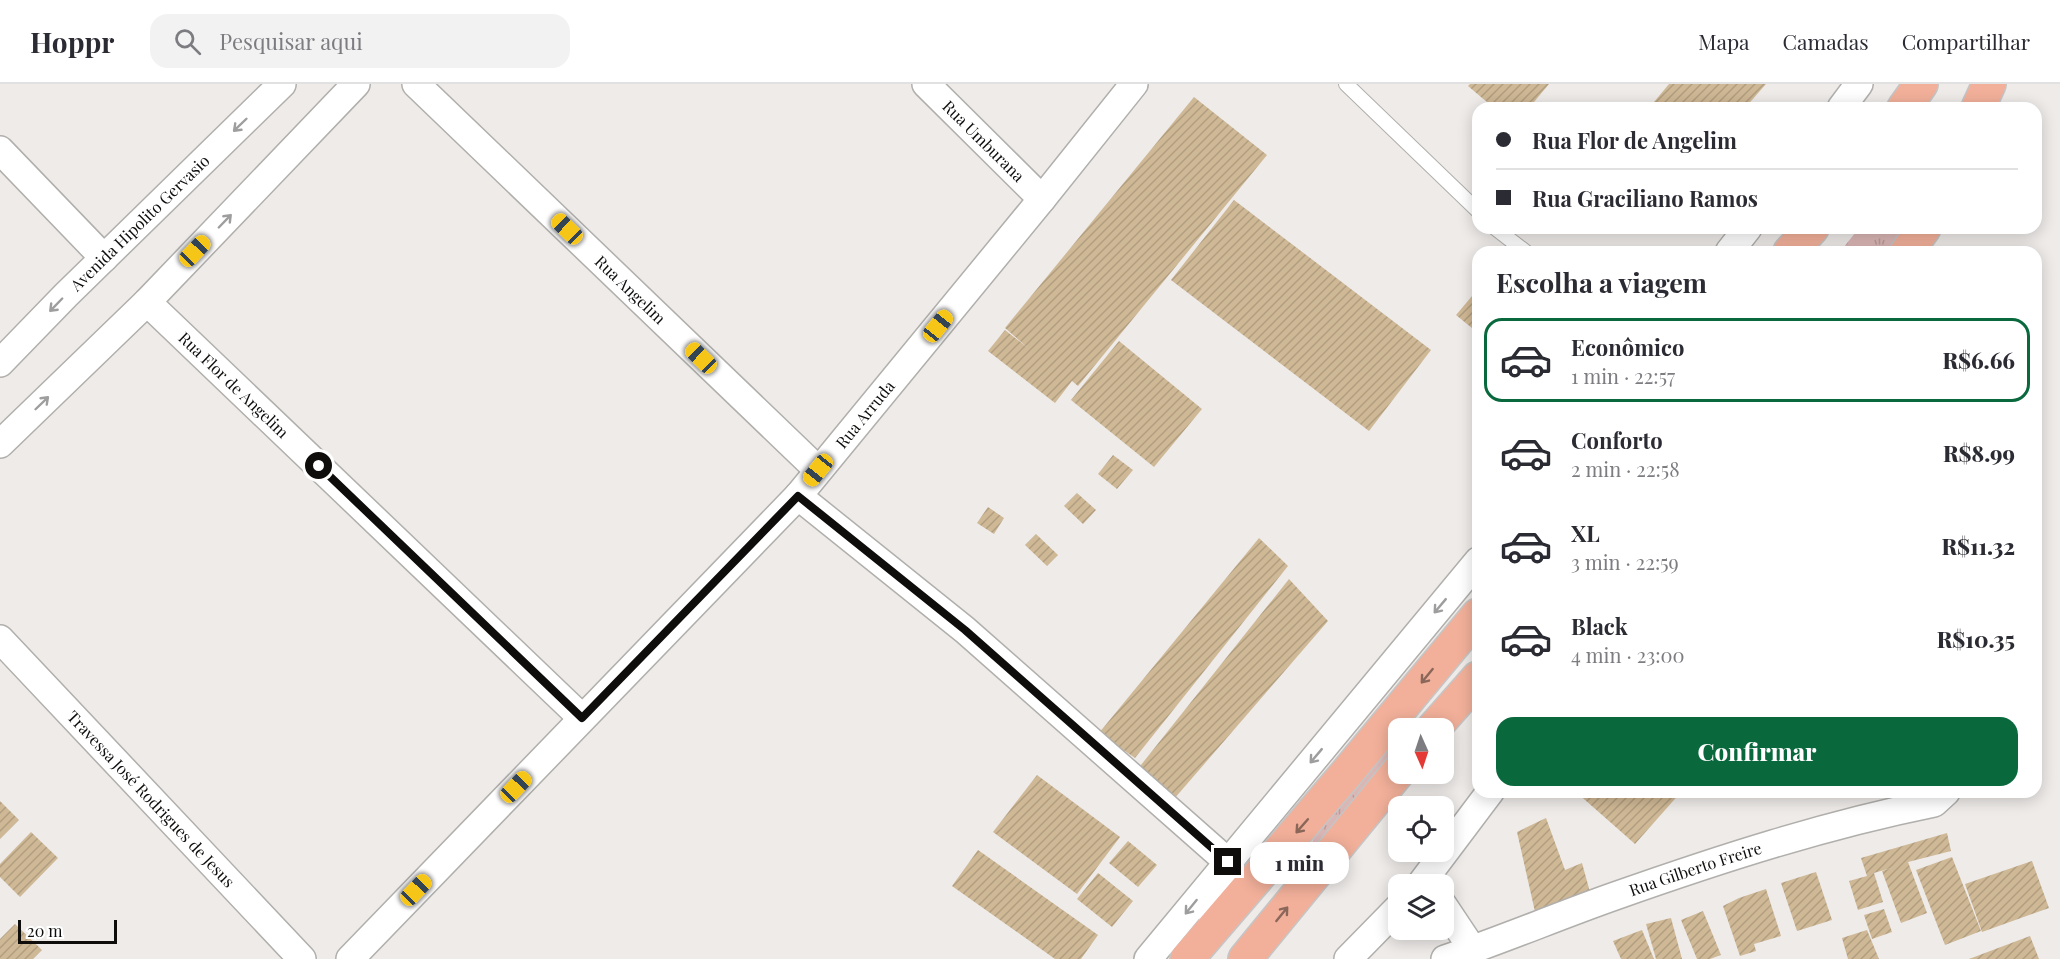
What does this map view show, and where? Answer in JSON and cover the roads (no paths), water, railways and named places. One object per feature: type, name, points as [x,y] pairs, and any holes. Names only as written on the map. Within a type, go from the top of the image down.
[{"type":"main road","points":[[1908,102],[1921,84]]},
{"type":"main road","points":[[1981,102],[1989,84]]},
{"type":"main road","points":[[1187,959],[1472,622]]},
{"type":"main road","points":[[1443,718],[1472,685]]},
{"type":"main road","points":[[1245,959],[1388,784]]},
{"type":"street","name":"Avenida Hipolito Gervasio","points":[[0,363],[282,84]]},
{"type":"street","points":[[0,444],[147,302],[356,84]]},
{"type":"street","name":"Rua Angelim","points":[[416,84],[818,470]]},
{"type":"street","name":"Rua Umburana","points":[[926,84],[1042,199]]},
{"type":"street","name":"Rua Arruda","points":[[350,959],[798,496],[1134,84]]},
{"type":"street","points":[[1846,102],[1859,84]]},
{"type":"street","points":[[0,150],[104,258]]},
{"type":"street","points":[[1734,246],[1743,234]]},
{"type":"street","name":"Rua Flor de Angelim","points":[[147,302],[582,718]]},
{"type":"street","points":[[798,496],[965,630],[1228,862]]},
{"type":"street","points":[[1148,959],[1472,568]]},
{"type":"street","name":"Travessa José Rodrigues de Jesus","points":[[0,639],[302,959]]},
{"type":"street","points":[[1431,874],[1486,798]]},
{"type":"street","name":"Rua Gilberto Freire","points":[[1445,959],[1755,848],[1815,831],[1934,803],[1939,798]]},
{"type":"street","points":[[1210,933],[1228,862]]},
{"type":"street","points":[[1348,959],[1388,918]]},
{"type":"street","points":[[1454,922],[1473,950]]},
{"type":"lane","points":[[1346,84],[1472,205]]},
{"type":"lane","points":[[1503,234],[1518,246]]}]
